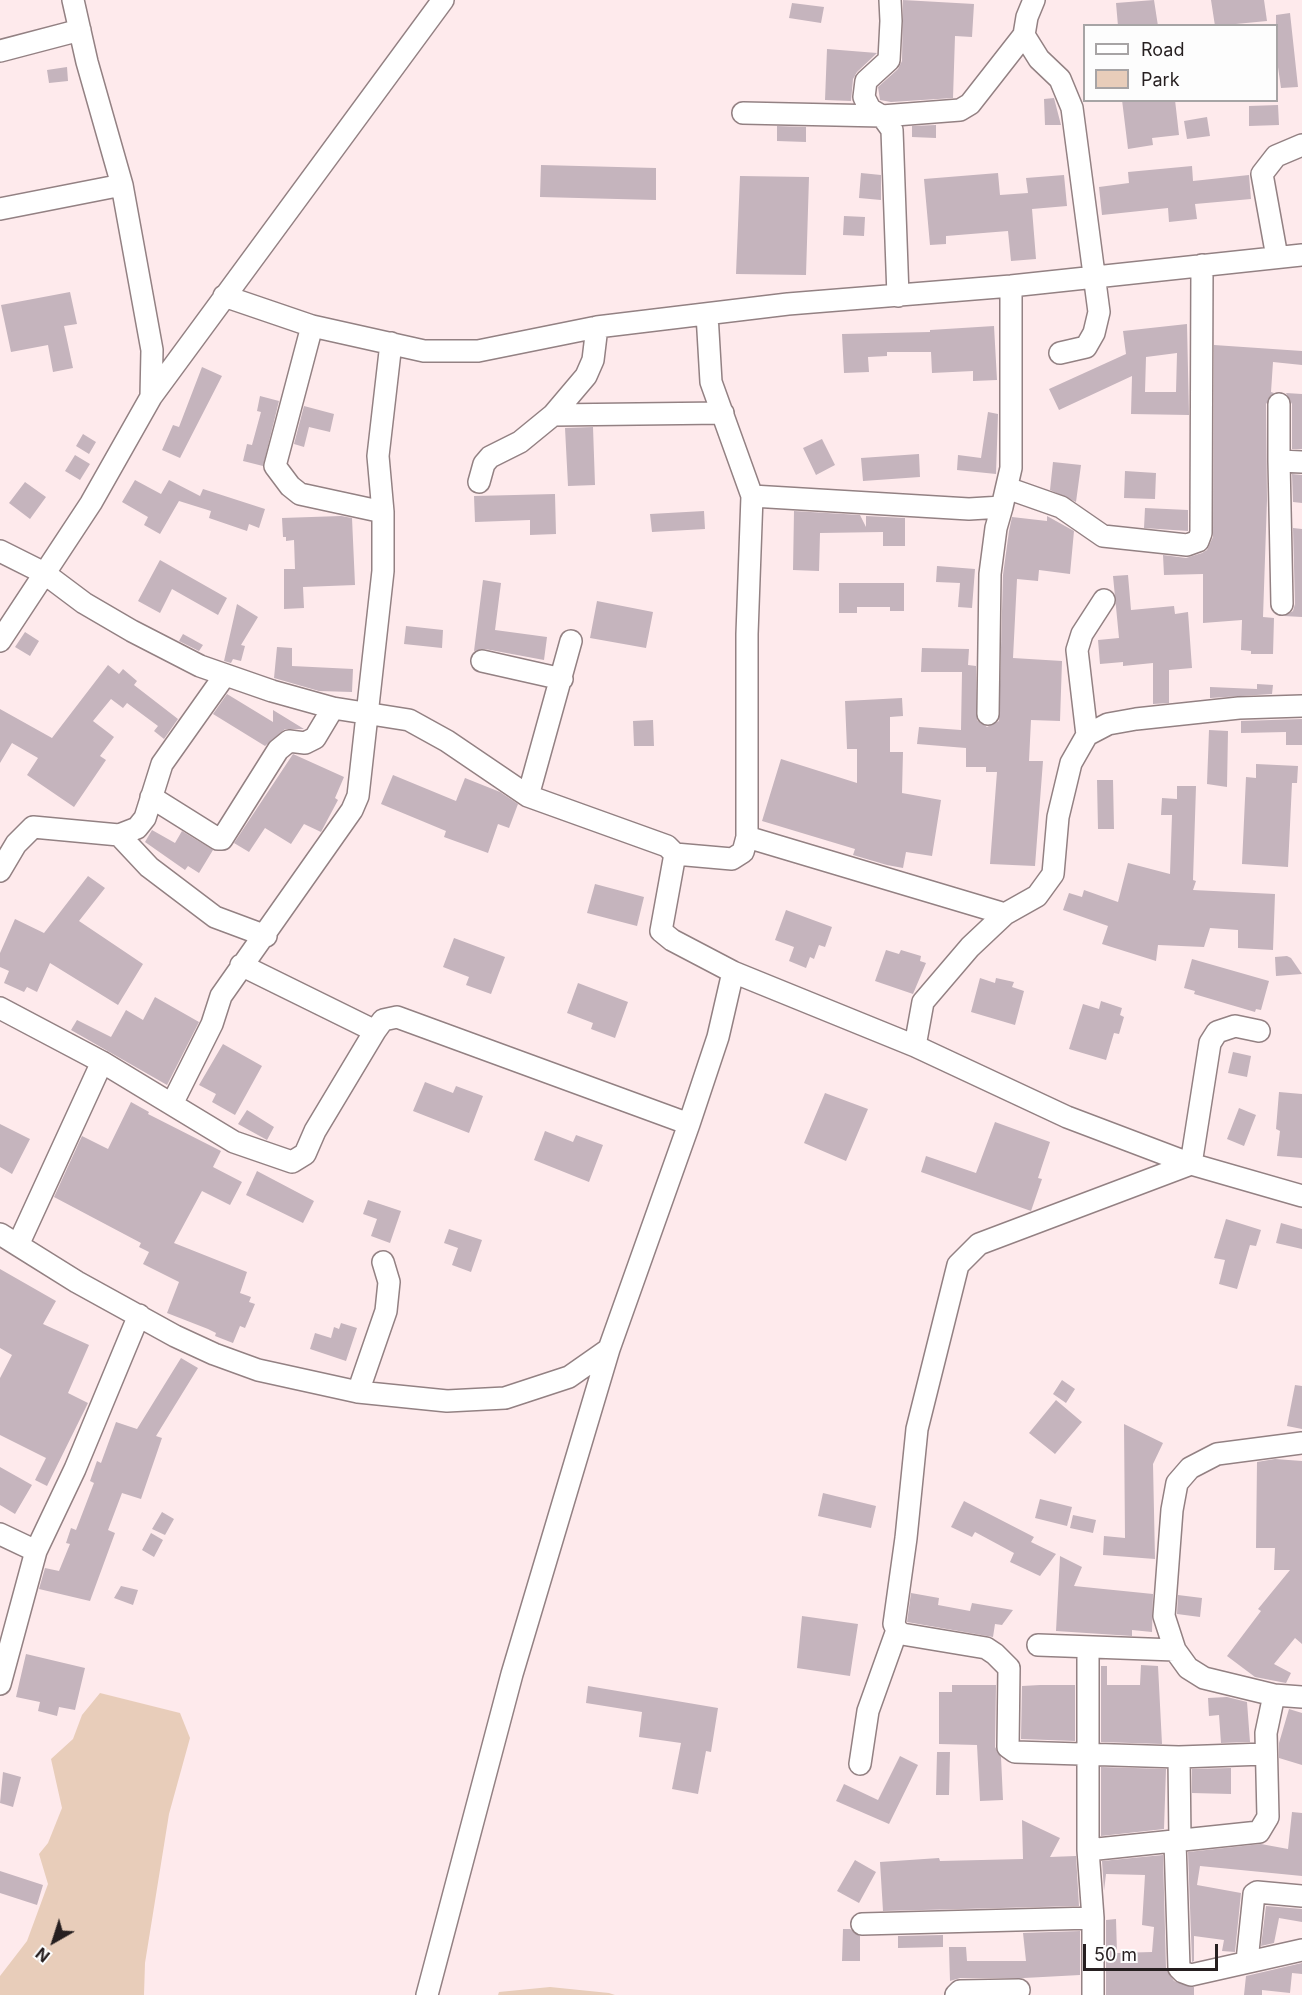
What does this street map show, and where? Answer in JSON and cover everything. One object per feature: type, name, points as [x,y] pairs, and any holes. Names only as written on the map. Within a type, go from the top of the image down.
[{"type":"street","points":[[73,0],[122,185],[152,350],[151,397]]},
{"type":"street","points":[[0,641],[91,502],[151,397],[443,0]]},
{"type":"street","points":[[890,0],[889,60],[866,81],[864,97],[870,109],[882,116],[892,130],[898,296]]},
{"type":"street","points":[[743,113],[882,116],[960,110],[970,104],[1024,35],[1034,0]]},
{"type":"street","points":[[0,51],[80,30]]},
{"type":"street","points":[[1024,35],[1039,58],[1060,79],[1072,108],[1092,276],[1099,312],[1094,333],[1086,347],[1060,353]]},
{"type":"street","points":[[1277,257],[1262,174],[1276,156],[1302,145]]},
{"type":"street","points":[[0,209],[122,185]]},
{"type":"street","points":[[224,296],[312,326],[424,351],[478,351],[597,327],[788,304],[1011,286],[1302,255]]},
{"type":"street","points":[[752,496],[969,509],[1005,497],[1061,507],[1103,536],[1187,545],[1198,541],[1201,533],[1202,266]]},
{"type":"street","points":[[988,714],[990,574],[996,528],[1011,468],[1011,286]]},
{"type":"street","points":[[0,551],[44,573],[84,603],[132,631],[200,666],[333,708],[409,720],[447,741],[528,796],[648,838],[667,846],[675,854],[732,860],[743,852],[747,837],[747,634],[752,496],[711,382],[707,314]]},
{"type":"street","points":[[312,326],[275,466],[290,486],[300,494],[383,512]]},
{"type":"street","points":[[479,482],[484,464],[490,457],[520,442],[553,415],[586,376],[593,360],[597,327]]},
{"type":"street","points":[[172,1104],[212,1024],[221,996],[241,965],[266,936],[352,810],[358,796],[363,771],[383,571],[383,512],[378,456],[391,343]]},
{"type":"street","points":[[1279,404],[1282,604]]},
{"type":"street","points":[[553,415],[723,412]]},
{"type":"street","points":[[1279,461],[1302,462]]},
{"type":"street","points":[[1087,735],[1077,650],[1082,634],[1104,600]]},
{"type":"street","points":[[528,796],[571,641]]},
{"type":"street","points":[[482,661],[562,679]]},
{"type":"street","points":[[0,871],[16,843],[33,827],[119,835],[136,828],[145,818],[162,764],[225,675]]},
{"type":"street","points":[[915,1046],[923,1002],[970,947],[1005,914],[1037,896],[1053,874],[1058,817],[1071,763],[1087,735],[1108,724],[1136,719],[1239,708],[1302,706]]},
{"type":"street","points":[[151,797],[218,839],[222,839],[278,750],[289,741],[305,743],[315,738],[333,708]]},
{"type":"street","points":[[119,835],[149,867],[215,917],[266,936]]},
{"type":"street","points":[[747,837],[1005,914]]},
{"type":"street","points":[[675,854],[661,931],[672,940],[733,972],[915,1046],[1066,1117],[1191,1164],[1302,1196]]},
{"type":"street","points":[[241,965],[375,1031]]},
{"type":"street","points":[[427,1995],[512,1674],[609,1349],[718,1037],[733,972]]},
{"type":"street","points":[[0,1008],[102,1062],[234,1142],[292,1162],[305,1154],[315,1131],[375,1031],[383,1020],[397,1017],[689,1124]]},
{"type":"street","points":[[1191,1164],[1210,1043],[1217,1032],[1234,1026],[1259,1031]]},
{"type":"street","points":[[102,1062],[5,1238],[77,1282],[175,1336],[225,1358],[258,1370],[358,1392],[447,1401],[505,1398],[569,1377],[609,1349]]},
{"type":"street","points":[[1191,1164],[979,1244],[958,1265],[917,1429],[906,1538],[894,1624],[902,1634],[986,1648],[1009,1668],[1008,1747],[1015,1752],[1089,1752],[1179,1757],[1265,1754]]},
{"type":"street","points":[[358,1392],[386,1311],[389,1282],[383,1262]]},
{"type":"street","points":[[0,1684],[36,1551],[75,1469],[139,1315]]},
{"type":"street","points":[[1302,1443],[1217,1454],[1190,1468],[1178,1483],[1172,1510],[1164,1616],[1175,1650],[1188,1668],[1204,1678],[1274,1695],[1302,1697]]},
{"type":"street","points":[[0,1534],[36,1551]]},
{"type":"street","points":[[860,1764],[868,1712],[897,1630]]},
{"type":"street","points":[[1038,1646],[1175,1650]]},
{"type":"street","points":[[1088,1647],[1088,1850],[1093,1918],[1093,1995]]},
{"type":"street","points":[[1088,1850],[1259,1832],[1268,1817],[1266,1733],[1274,1695]]},
{"type":"street","points":[[1179,1757],[1177,1841],[1179,1968],[1191,1975],[1302,1950]]},
{"type":"street","points":[[1247,1961],[1254,1894],[1257,1892],[1302,1896]]},
{"type":"street","points":[[862,1924],[1093,1918]]},
{"type":"street","points":[[956,1995],[960,1991],[1019,1990]]},
{"type":"green space","points":[[100,1693],[180,1713],[190,1738],[169,1814],[145,1963],[144,1995],[0,1995],[0,1976],[27,1941],[48,1884],[39,1854],[48,1843],[62,1808],[51,1759],[73,1739],[82,1715]]},
{"type":"green space","points":[[550,1987],[615,1995],[498,1995],[499,1992]]},
{"type":"building","points":[[903,0],[974,4],[972,37],[955,36],[953,98],[891,102],[880,100],[878,87],[898,69],[902,61]]},
{"type":"building","points":[[1154,0],[1158,24],[1118,24],[1116,3]]},
{"type":"building","points":[[1211,0],[1264,0],[1267,21],[1215,24]]},
{"type":"building","points":[[792,3],[824,7],[821,23],[789,18]]},
{"type":"building","points":[[1290,13],[1298,87],[1281,88],[1276,15]]},
{"type":"building","points":[[827,49],[877,53],[857,72],[853,79],[851,101],[825,100]]},
{"type":"building","points":[[67,67],[68,81],[49,83],[47,70]]},
{"type":"building","points":[[1054,98],[1061,125],[1045,125],[1044,99]]},
{"type":"building","points":[[1122,102],[1175,102],[1179,135],[1152,138],[1153,145],[1128,149]]},
{"type":"building","points":[[1278,105],[1279,125],[1249,126],[1249,106]]},
{"type":"building","points":[[1207,117],[1210,136],[1187,139],[1184,121]]},
{"type":"building","points":[[936,125],[936,138],[912,137],[912,126]]},
{"type":"building","points":[[777,126],[806,127],[806,142],[777,141]]},
{"type":"building","points":[[541,165],[656,168],[656,200],[540,197]]},
{"type":"building","points":[[1192,166],[1193,181],[1249,175],[1251,199],[1195,204],[1197,219],[1169,222],[1168,208],[1102,215],[1099,187],[1129,183],[1128,172]]},
{"type":"building","points":[[861,173],[881,175],[881,200],[859,198]]},
{"type":"building","points":[[998,173],[1000,195],[1028,193],[1026,178],[1064,175],[1067,206],[1032,209],[1036,259],[1011,261],[1008,231],[946,236],[946,244],[930,245],[924,179]]},
{"type":"building","points":[[740,176],[809,177],[806,275],[736,274]]},
{"type":"building","points":[[844,216],[865,217],[864,236],[843,235]]},
{"type":"building","points":[[70,292],[77,324],[64,326],[73,368],[53,372],[48,345],[11,352],[1,305]]},
{"type":"building","points":[[1187,324],[1189,415],[1131,414],[1132,376],[1059,410],[1049,389],[1126,354],[1123,331]],"holes":[[[1177,353],[1176,392],[1145,392],[1146,357]]]},
{"type":"building","points":[[994,326],[997,380],[973,381],[973,371],[932,373],[931,352],[887,352],[887,356],[868,357],[869,372],[844,373],[842,334],[930,332],[930,330]]},
{"type":"building","points":[[1214,345],[1302,351],[1302,365],[1273,362],[1271,392],[1274,393],[1266,404],[1267,500],[1263,617],[1274,618],[1273,654],[1251,654],[1251,651],[1241,650],[1242,620],[1203,623],[1203,574],[1164,575],[1163,555],[1186,558],[1202,553],[1207,550],[1213,537]]},
{"type":"building","points":[[202,367],[222,376],[180,458],[162,450],[173,425],[179,427]]},
{"type":"building","points":[[1286,393],[1302,394],[1302,449],[1292,449],[1292,404]]},
{"type":"building","points":[[260,396],[279,401],[263,466],[243,461],[247,444],[252,445],[261,412],[257,411]]},
{"type":"building","points":[[304,406],[334,414],[330,432],[309,427],[304,447],[294,444]]},
{"type":"building","points":[[988,412],[998,414],[996,474],[957,470],[958,455],[981,458]]},
{"type":"building","points":[[593,427],[595,485],[568,486],[565,428]]},
{"type":"building","points":[[83,434],[96,442],[89,454],[76,446]]},
{"type":"building","points":[[822,439],[835,465],[816,475],[803,448]]},
{"type":"building","points":[[919,454],[920,477],[863,481],[861,458]]},
{"type":"building","points":[[75,455],[90,464],[80,480],[65,471]]},
{"type":"building","points":[[1053,462],[1081,465],[1076,502],[1050,490]]},
{"type":"building","points":[[1125,471],[1156,473],[1155,499],[1124,498]]},
{"type":"building","points":[[1292,474],[1302,475],[1302,503],[1293,502]]},
{"type":"building","points":[[135,480],[161,494],[169,480],[200,496],[203,489],[265,509],[259,528],[249,524],[247,531],[209,518],[211,511],[179,501],[160,534],[144,525],[148,517],[122,502]]},
{"type":"building","points":[[25,482],[46,497],[30,519],[9,503]]},
{"type":"building","points":[[555,494],[556,534],[530,535],[530,520],[475,522],[474,496]]},
{"type":"building","points":[[1145,508],[1188,510],[1188,531],[1144,528]]},
{"type":"building","points":[[704,511],[705,529],[652,532],[650,514]]},
{"type":"building","points":[[794,511],[860,515],[866,527],[866,516],[905,518],[905,546],[883,546],[883,532],[820,533],[819,571],[793,570]]},
{"type":"building","points":[[341,516],[352,518],[355,585],[303,587],[304,608],[284,609],[284,569],[295,569],[294,540],[286,541],[286,537],[283,537],[282,518]]},
{"type":"building","points":[[1047,516],[1074,531],[1070,574],[1039,570],[1038,581],[1017,579],[1013,658],[1062,661],[1060,721],[1031,720],[1029,761],[1043,761],[1035,866],[990,864],[997,772],[986,772],[986,767],[966,767],[966,748],[917,744],[919,727],[961,730],[962,672],[921,672],[922,648],[969,649],[968,665],[976,666],[977,720],[987,727],[999,721],[1003,575],[1012,517],[1047,521]]},
{"type":"building","points":[[1293,528],[1302,529],[1302,617],[1284,616],[1293,611],[1295,604]]},
{"type":"building","points":[[160,560],[227,598],[218,615],[172,589],[160,613],[138,601]]},
{"type":"building","points":[[937,566],[975,569],[972,608],[958,607],[960,583],[936,582]]},
{"type":"building","points":[[1128,575],[1131,610],[1174,606],[1175,614],[1188,612],[1192,668],[1169,670],[1169,703],[1153,704],[1153,663],[1123,666],[1123,662],[1100,664],[1098,640],[1119,638],[1113,576]]},
{"type":"building","points":[[483,580],[501,583],[495,630],[547,637],[544,660],[485,649],[474,651]]},
{"type":"building","points":[[839,583],[904,583],[904,611],[890,611],[890,607],[857,607],[857,613],[839,613]]},
{"type":"building","points":[[597,601],[653,612],[646,648],[590,638]]},
{"type":"building","points":[[237,604],[258,617],[241,645],[245,646],[241,661],[233,659],[231,663],[224,661]]},
{"type":"building","points":[[406,626],[443,630],[442,648],[404,644]]},
{"type":"building","points":[[25,632],[39,641],[30,656],[15,647]]},
{"type":"building","points":[[183,634],[203,645],[199,651],[179,641]]},
{"type":"building","points":[[277,647],[292,648],[292,666],[353,669],[352,692],[319,691],[274,678]]},
{"type":"building","points":[[108,665],[119,674],[123,669],[137,681],[134,685],[178,719],[164,739],[154,731],[158,726],[127,703],[123,708],[111,699],[93,721],[114,737],[100,756],[106,760],[74,807],[27,775],[38,758],[12,743],[0,763],[0,709],[52,738]]},
{"type":"building","points":[[1257,684],[1273,685],[1272,694],[1210,698],[1210,687],[1257,689]]},
{"type":"building","points":[[227,694],[273,722],[273,710],[304,729],[285,729],[265,746],[213,714]]},
{"type":"building","points":[[902,698],[903,716],[890,717],[890,752],[903,752],[902,793],[941,800],[932,856],[906,852],[903,868],[887,865],[853,855],[855,849],[762,821],[781,759],[857,783],[857,749],[847,749],[845,701]]},
{"type":"building","points":[[1302,719],[1302,745],[1286,745],[1286,732],[1241,733],[1241,721]]},
{"type":"building","points":[[653,720],[654,746],[634,746],[633,721]]},
{"type":"building","points":[[1209,730],[1228,731],[1227,787],[1207,784]]},
{"type":"building","points":[[293,754],[344,777],[335,798],[338,800],[321,832],[304,824],[291,844],[265,828],[249,852],[234,843]]},
{"type":"building","points":[[1256,764],[1298,766],[1297,783],[1292,783],[1288,867],[1242,864],[1246,777],[1256,778]]},
{"type":"building","points":[[393,775],[456,801],[465,778],[500,792],[518,804],[509,828],[498,824],[488,853],[444,837],[446,831],[381,804]]},
{"type":"building","points":[[1097,780],[1113,780],[1114,829],[1098,829]]},
{"type":"building","points":[[1177,786],[1196,786],[1193,880],[1196,881],[1193,890],[1275,894],[1273,950],[1238,948],[1238,930],[1210,928],[1204,947],[1158,945],[1156,961],[1102,944],[1108,926],[1063,910],[1069,893],[1082,897],[1084,890],[1118,902],[1128,863],[1170,874],[1172,815],[1161,815],[1162,798],[1177,799]]},
{"type":"building","points":[[152,830],[175,843],[182,831],[213,850],[199,873],[188,866],[185,870],[145,842]]},
{"type":"building","points":[[88,876],[105,888],[79,921],[143,964],[118,1005],[50,963],[37,992],[27,987],[24,992],[4,983],[9,971],[0,967],[0,953],[15,919],[44,933]]},
{"type":"building","points":[[595,884],[644,897],[637,926],[587,913]]},
{"type":"building","points":[[786,910],[832,927],[825,947],[819,945],[814,959],[810,957],[806,968],[789,961],[794,947],[775,940]]},
{"type":"building","points":[[454,938],[505,957],[491,994],[466,985],[469,977],[443,967]]},
{"type":"building","points":[[886,950],[899,954],[901,950],[921,956],[920,961],[926,963],[913,994],[875,981]]},
{"type":"building","points":[[1287,956],[1302,974],[1276,976],[1275,957]]},
{"type":"building","points":[[1192,959],[1269,981],[1261,1010],[1256,1009],[1255,1012],[1194,994],[1195,991],[1184,988]]},
{"type":"building","points":[[980,978],[995,983],[996,978],[1014,982],[1012,987],[1024,991],[1015,1025],[971,1012]]},
{"type":"building","points":[[578,983],[628,1002],[615,1038],[591,1029],[593,1023],[567,1013]]},
{"type":"building","points":[[155,997],[199,1022],[167,1085],[71,1030],[77,1020],[111,1037],[126,1010],[143,1020]]},
{"type":"building","points":[[1101,1001],[1122,1008],[1120,1015],[1124,1017],[1119,1034],[1114,1033],[1106,1060],[1069,1049],[1083,1004],[1099,1009]]},
{"type":"building","points":[[223,1044],[262,1066],[235,1115],[212,1102],[216,1094],[199,1085]]},
{"type":"building","points":[[1233,1052],[1251,1056],[1247,1077],[1228,1073]]},
{"type":"building","points":[[425,1082],[453,1093],[456,1086],[483,1096],[469,1133],[413,1111]]},
{"type":"building","points":[[1279,1092],[1302,1094],[1302,1158],[1277,1156],[1280,1131],[1276,1129]]},
{"type":"building","points":[[825,1093],[868,1109],[846,1161],[804,1143]]},
{"type":"building","points":[[131,1102],[149,1112],[148,1114],[221,1151],[213,1167],[242,1182],[230,1205],[202,1191],[174,1243],[247,1272],[240,1293],[251,1297],[249,1302],[255,1304],[245,1328],[240,1326],[233,1343],[215,1336],[216,1333],[208,1329],[167,1313],[179,1282],[143,1264],[149,1252],[139,1247],[141,1243],[54,1197],[82,1136],[108,1149]]},
{"type":"building","points":[[1239,1108],[1256,1115],[1244,1146],[1227,1139]]},
{"type":"building","points":[[247,1110],[274,1127],[267,1140],[238,1124]]},
{"type":"building","points":[[995,1122],[1050,1142],[1038,1178],[1042,1179],[1031,1211],[921,1172],[926,1156],[976,1173]]},
{"type":"building","points":[[0,1124],[30,1139],[12,1174],[0,1167]]},
{"type":"building","points":[[545,1131],[573,1142],[576,1135],[603,1145],[589,1182],[534,1160]]},
{"type":"building","points":[[257,1171],[314,1201],[303,1223],[246,1195]]},
{"type":"building","points":[[368,1200],[401,1211],[390,1243],[371,1236],[377,1219],[363,1214]]},
{"type":"building","points":[[1226,1219],[1261,1230],[1256,1246],[1250,1245],[1237,1289],[1219,1284],[1225,1260],[1214,1258]]},
{"type":"building","points":[[1281,1223],[1302,1229],[1302,1249],[1276,1243]]},
{"type":"building","points":[[449,1229],[482,1240],[471,1272],[452,1265],[458,1248],[444,1243]]},
{"type":"building","points":[[0,1269],[56,1301],[43,1324],[89,1345],[68,1393],[88,1403],[47,1486],[35,1480],[46,1458],[0,1435],[0,1378],[12,1355],[0,1348]]},
{"type":"building","points":[[341,1323],[357,1328],[346,1361],[310,1349],[315,1333],[331,1338],[334,1327],[339,1329]]},
{"type":"building","points":[[181,1358],[198,1368],[156,1436],[162,1438],[141,1499],[122,1493],[108,1530],[115,1533],[90,1601],[39,1589],[45,1568],[59,1571],[70,1544],[66,1543],[71,1528],[76,1530],[94,1483],[90,1481],[97,1461],[101,1463],[116,1422],[137,1429]]},
{"type":"building","points":[[1062,1380],[1075,1389],[1066,1403],[1053,1394]]},
{"type":"building","points":[[1295,1385],[1302,1386],[1302,1429],[1287,1426]]},
{"type":"building","points":[[1056,1400],[1082,1422],[1055,1454],[1029,1433]]},
{"type":"building","points":[[1124,1424],[1163,1443],[1153,1464],[1155,1559],[1103,1555],[1104,1536],[1125,1538]]},
{"type":"building","points":[[1275,1459],[1302,1461],[1302,1644],[1295,1638],[1274,1664],[1291,1673],[1286,1683],[1255,1677],[1227,1656],[1261,1611],[1258,1609],[1290,1570],[1274,1570],[1275,1548],[1256,1548],[1257,1462]]},
{"type":"building","points":[[0,1467],[32,1485],[15,1514],[0,1505]]},
{"type":"building","points":[[823,1493],[876,1506],[871,1528],[818,1516]]},
{"type":"building","points":[[1040,1499],[1072,1507],[1067,1526],[1035,1518]]},
{"type":"building","points":[[964,1501],[1034,1537],[1031,1542],[1056,1554],[1040,1576],[1010,1562],[1014,1553],[975,1532],[972,1537],[951,1527]]},
{"type":"building","points":[[162,1512],[174,1519],[165,1535],[152,1529]]},
{"type":"building","points":[[1073,1515],[1096,1520],[1093,1533],[1070,1528]]},
{"type":"building","points":[[151,1533],[163,1540],[154,1557],[142,1550]]},
{"type":"building","points":[[1060,1556],[1082,1567],[1074,1586],[1153,1594],[1152,1632],[1132,1630],[1132,1636],[1056,1631]]},
{"type":"building","points":[[121,1586],[138,1590],[133,1605],[114,1598]]},
{"type":"building","points":[[911,1593],[939,1598],[938,1605],[970,1611],[972,1603],[1013,1610],[1002,1625],[995,1624],[993,1637],[907,1622]]},
{"type":"building","points":[[1178,1595],[1202,1598],[1200,1617],[1177,1614]]},
{"type":"building","points":[[802,1616],[858,1624],[850,1676],[797,1668]]},
{"type":"building","points":[[26,1654],[85,1668],[75,1710],[59,1707],[57,1716],[38,1711],[40,1702],[16,1697]]},
{"type":"building","points":[[1141,1665],[1158,1666],[1162,1744],[1101,1742],[1101,1666],[1107,1666],[1107,1685],[1140,1685]]},
{"type":"building","points":[[952,1685],[996,1685],[995,1747],[1001,1757],[1003,1800],[980,1801],[977,1745],[939,1744],[939,1692],[952,1692]]},
{"type":"building","points":[[1075,1685],[1075,1741],[1021,1739],[1022,1686]]},
{"type":"building","points":[[588,1686],[718,1708],[711,1752],[706,1751],[698,1794],[672,1789],[681,1743],[639,1737],[642,1712],[586,1703]]},
{"type":"building","points":[[1227,1697],[1247,1702],[1250,1742],[1221,1743],[1219,1715],[1209,1716],[1208,1698]]},
{"type":"building","points":[[1289,1709],[1302,1713],[1302,1765],[1279,1758],[1279,1743]]},
{"type":"building","points":[[937,1752],[950,1752],[949,1795],[936,1795]]},
{"type":"building","points":[[900,1756],[918,1765],[889,1824],[836,1801],[844,1784],[878,1800]]},
{"type":"building","points":[[1101,1767],[1166,1769],[1164,1829],[1101,1836]]},
{"type":"building","points":[[1231,1768],[1231,1794],[1192,1793],[1192,1769]]},
{"type":"building","points":[[3,1772],[21,1777],[13,1807],[0,1803]]},
{"type":"building","points":[[1292,1812],[1302,1813],[1302,1876],[1200,1866],[1197,1885],[1241,1893],[1235,1952],[1222,1951],[1224,1940],[1194,1936],[1194,1961],[1192,1962],[1188,1852],[1261,1844],[1288,1849]]},
{"type":"building","points":[[1022,1820],[1060,1838],[1050,1857],[1076,1856],[1079,1906],[883,1911],[880,1862],[939,1858],[940,1861],[1023,1859]]},
{"type":"building","points":[[1163,1855],[1166,1968],[1174,1981],[1194,1987],[1194,1995],[1106,1995],[1106,1920],[1116,1919],[1117,1953],[1152,1952],[1154,1927],[1142,1925],[1145,1875],[1106,1874],[1104,1891],[1102,1861]]},
{"type":"building","points":[[855,1860],[876,1872],[859,1903],[837,1891]]},
{"type":"building","points":[[0,1871],[43,1885],[37,1905],[0,1893]]},
{"type":"building","points":[[1266,1906],[1302,1909],[1302,1922],[1279,1918],[1274,1943],[1261,1946]]},
{"type":"building","points":[[843,1929],[850,1929],[860,1936],[860,1961],[842,1961]]},
{"type":"building","points":[[1080,1931],[1080,1975],[960,1978],[950,1981],[949,1947],[966,1947],[967,1961],[1026,1961],[1023,1933]]},
{"type":"building","points":[[943,1935],[943,1947],[898,1948],[898,1936]]},
{"type":"building","points":[[1302,1963],[1302,1974],[1292,1973],[1290,1993],[1262,1990],[1262,1995],[1244,1995],[1246,1976]]}]
